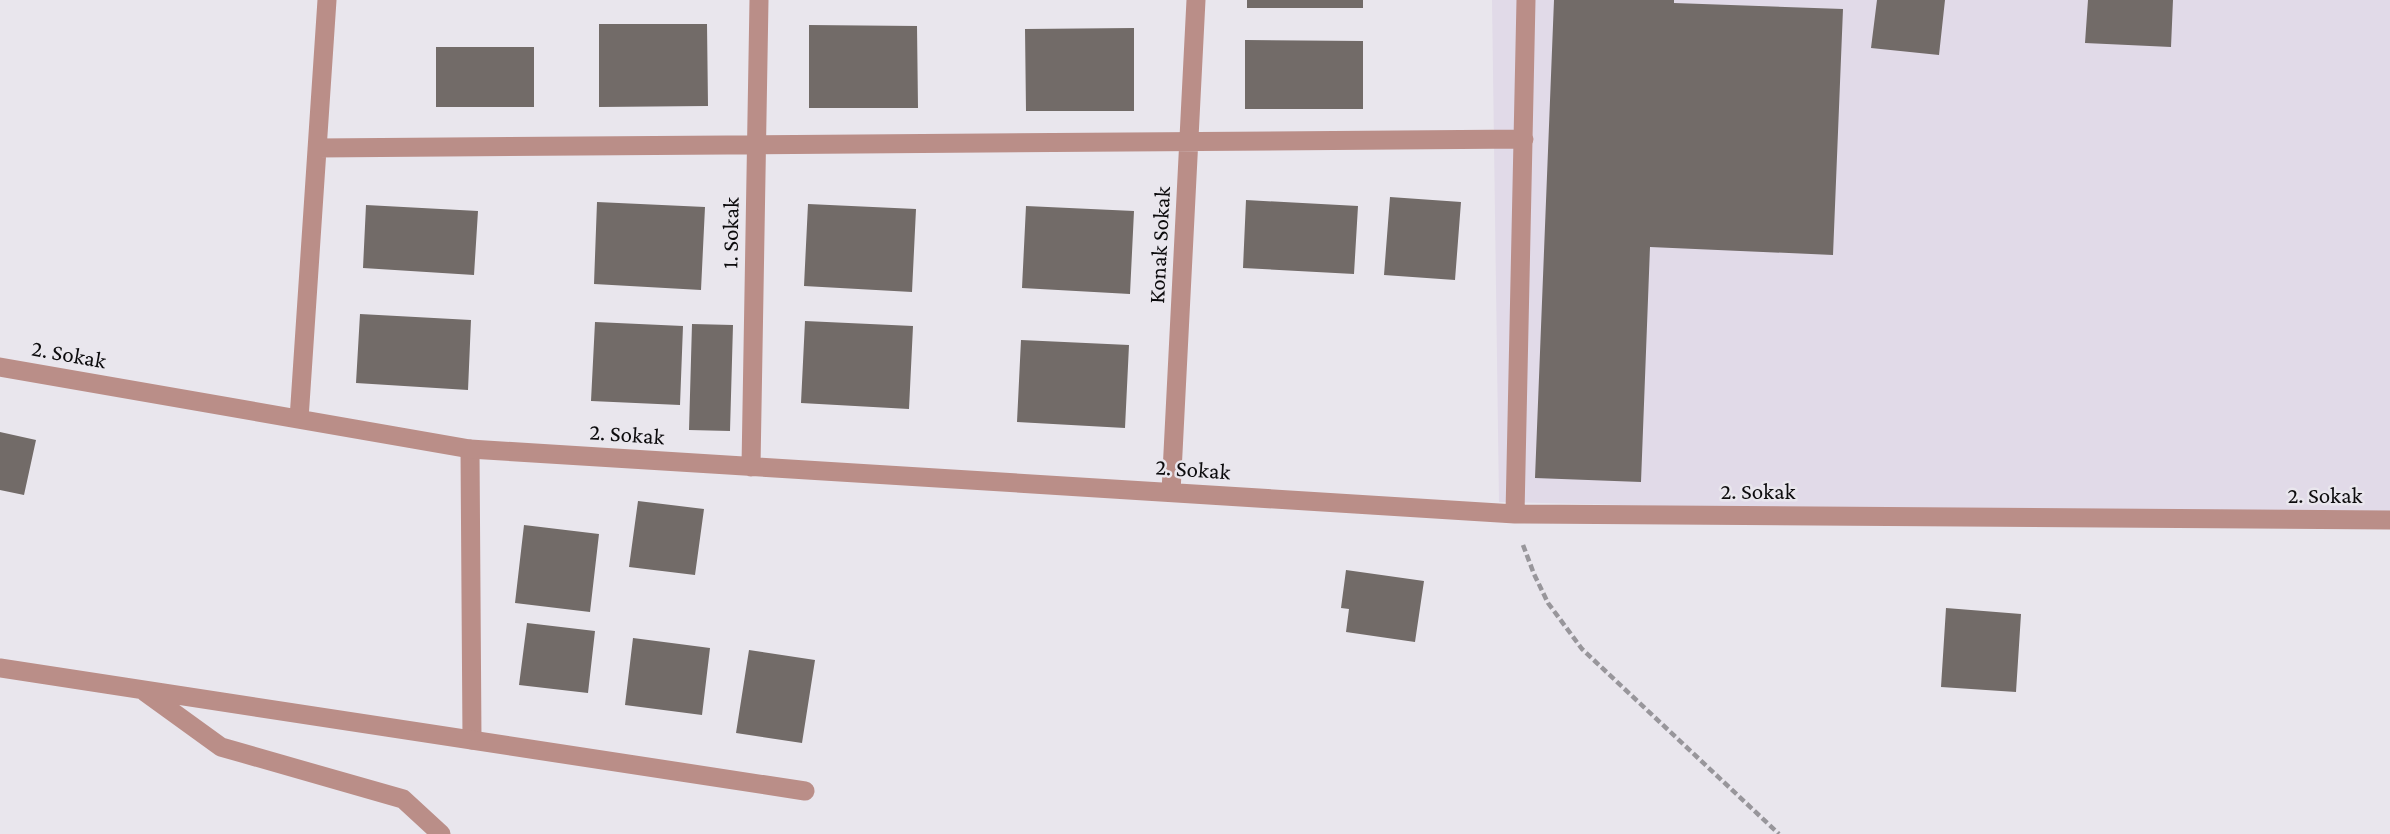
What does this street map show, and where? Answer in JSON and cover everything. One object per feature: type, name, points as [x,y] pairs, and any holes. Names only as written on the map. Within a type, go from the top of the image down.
[{"type":"street","points":[[299,419],[327,0]]},
{"type":"street","name":"1. Sokak","points":[[751,467],[759,0]]},
{"type":"street","name":"Konak Sokak","points":[[1171,492],[1196,0]]},
{"type":"street","points":[[1515,514],[1526,0]]},
{"type":"street","points":[[317,148],[1524,139]]},
{"type":"street","name":"2. Sokak","points":[[0,367],[470,449],[751,467],[1515,514],[2390,520]]},
{"type":"street","points":[[470,449],[472,740]]},
{"type":"street","points":[[0,668],[805,791]]},
{"type":"street","points":[[142,690],[221,747],[403,799],[441,834]]},
{"type":"path","points":[[1515,514],[1534,574],[1549,603],[1582,649],[1779,834]]},
{"type":"shaded area","points":[[1492,0],[2390,0],[2390,524],[1499,502]]},
{"type":"building","points":[[1247,0],[1363,0],[1363,8],[1247,8]]},
{"type":"building","points":[[1554,0],[1674,0],[1674,3],[1843,9],[1833,255],[1650,247],[1641,482],[1535,478]]},
{"type":"building","points":[[1877,0],[1945,0],[1939,55],[1871,48]]},
{"type":"building","points":[[2088,0],[2173,0],[2171,47],[2085,43]]},
{"type":"building","points":[[599,24],[707,24],[708,106],[599,107]]},
{"type":"building","points":[[809,25],[917,26],[918,108],[809,108]]},
{"type":"building","points":[[1134,28],[1134,111],[1026,111],[1025,29]]},
{"type":"building","points":[[1245,40],[1363,41],[1363,109],[1245,109]]},
{"type":"building","points":[[436,47],[534,47],[534,107],[436,107]]},
{"type":"building","points":[[1390,197],[1461,202],[1455,280],[1384,275]]},
{"type":"building","points":[[1246,200],[1358,206],[1354,274],[1243,268]]},
{"type":"building","points":[[597,202],[705,207],[701,290],[594,284]]},
{"type":"building","points":[[808,204],[916,209],[912,292],[804,286]]},
{"type":"building","points":[[366,205],[478,211],[474,275],[363,268]]},
{"type":"building","points":[[1026,206],[1134,211],[1130,294],[1022,288]]},
{"type":"building","points":[[360,314],[471,320],[468,390],[356,383]]},
{"type":"building","points":[[805,321],[913,326],[909,409],[801,403]]},
{"type":"building","points":[[595,322],[683,326],[680,405],[591,401]]},
{"type":"building","points":[[692,324],[733,325],[730,431],[689,430]]},
{"type":"building","points":[[1021,340],[1129,345],[1125,428],[1017,422]]},
{"type":"building","points":[[0,432],[36,440],[24,495],[0,490]]},
{"type":"building","points":[[638,501],[704,509],[695,575],[629,567]]},
{"type":"building","points":[[524,525],[599,534],[590,612],[515,603]]},
{"type":"building","points":[[1346,570],[1424,581],[1415,642],[1346,632],[1349,609],[1341,608]]},
{"type":"building","points":[[1946,608],[2021,614],[2016,692],[1941,687]]},
{"type":"building","points":[[527,623],[595,631],[588,693],[519,685]]},
{"type":"building","points":[[633,638],[710,648],[702,715],[625,705]]},
{"type":"building","points":[[749,650],[815,660],[802,743],[736,733]]}]
